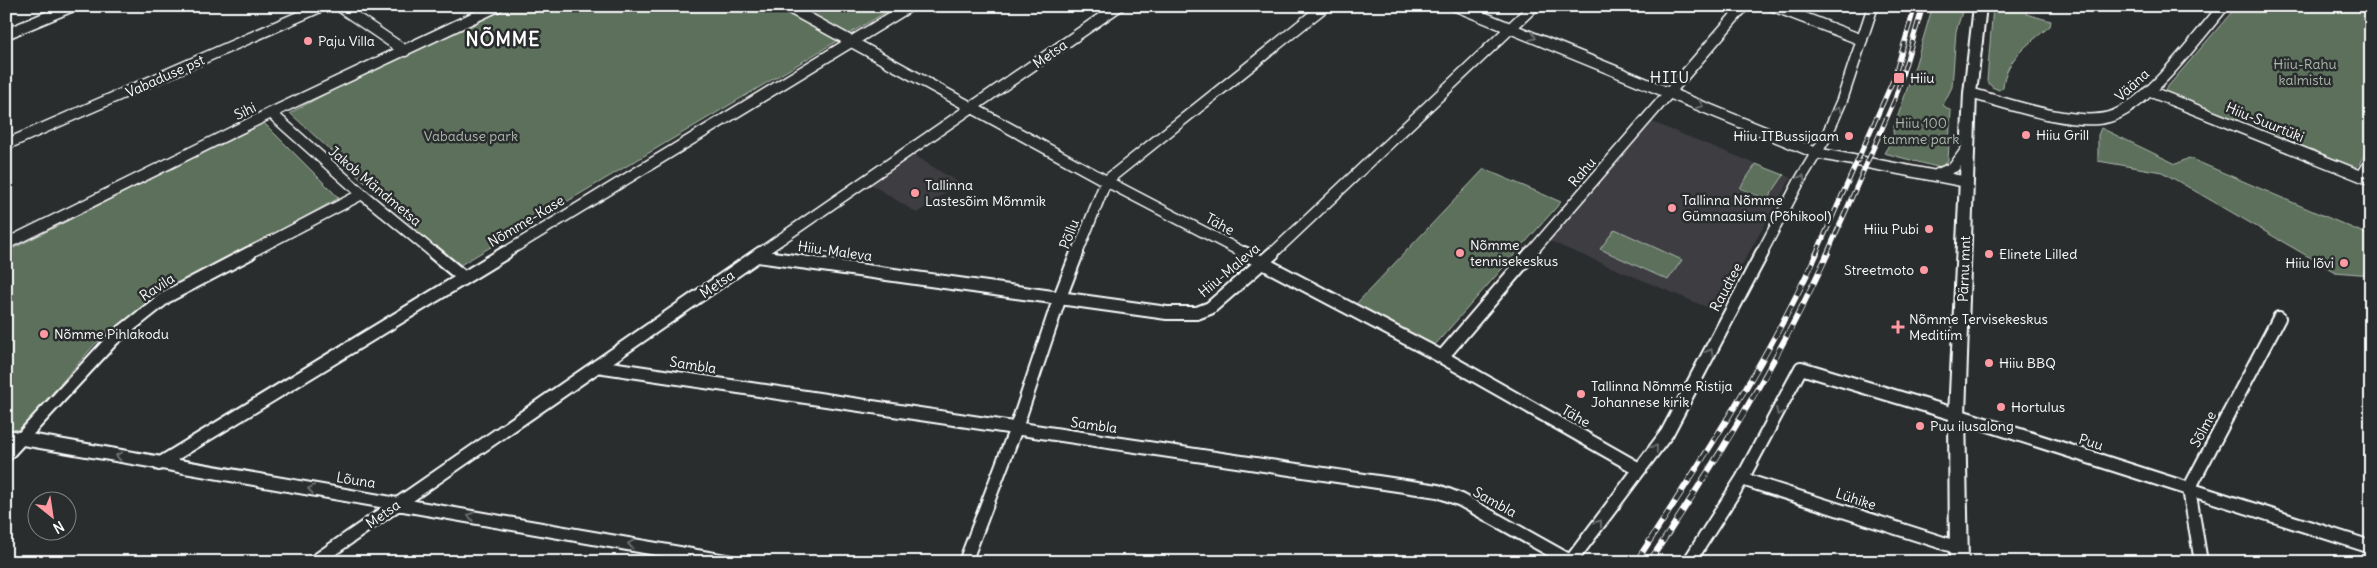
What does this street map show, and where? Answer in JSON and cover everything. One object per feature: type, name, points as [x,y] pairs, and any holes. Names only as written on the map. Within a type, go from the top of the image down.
[{"type":"highway","name":"Vabaduse pst","points":[[6,137],[306,6]]},
{"type":"highway","name":"Vabaduse pst","points":[[6,145],[323,6]]},
{"type":"main road","name":"Pärnu mnt","points":[[1959,555],[1956,415],[1970,93],[1980,6]]},
{"type":"street","points":[[6,34],[74,6]]},
{"type":"street","points":[[339,6],[406,51]]},
{"type":"street","name":"Sihi","points":[[6,244],[271,113],[498,6]]},
{"type":"street","name":"Tähe","points":[[786,6],[1106,181],[1442,357],[1639,469]]},
{"type":"street","name":"Nõmme-Kase","points":[[159,464],[910,6]]},
{"type":"street","name":"Metsa","points":[[314,562],[1119,6]]},
{"type":"street","name":"Põllu","points":[[965,562],[1016,428],[1060,297],[1106,181],[1325,6]]},
{"type":"street","points":[[1456,6],[1816,153],[1967,182]]},
{"type":"street","name":"Hiiu-Maleva","points":[[758,256],[1060,297],[1167,314],[1197,312],[1210,308],[1263,263],[1512,29],[1534,6]]},
{"type":"street","name":"Rahu","points":[[1442,357],[1744,6]]},
{"type":"street","points":[[1773,6],[1862,40]]},
{"type":"street","name":"Raudtee","points":[[1570,561],[1667,434],[1816,153],[1842,100],[1873,6]]},
{"type":"street","name":"Vääna","points":[[1970,93],[2073,117],[2109,118],[2122,112],[2149,91],[2224,6]]},
{"type":"street","name":"Hiiu-Suurtüki","points":[[2149,91],[2366,178]]},
{"type":"street","name":"Jakob Mändmetsa","points":[[271,113],[362,194],[463,277]]},
{"type":"street","points":[[1932,175],[1952,171],[1956,167],[1958,157],[1969,146]]},
{"type":"street","points":[[2366,178],[2371,160]]},
{"type":"street","name":"Ravila","points":[[6,455],[113,339],[166,297],[362,194]]},
{"type":"street","name":"Sõlme","points":[[2189,489],[2279,318]]},
{"type":"street","name":"Sambla","points":[[597,366],[1438,491],[1462,500],[1570,561]]},
{"type":"street","name":"Puu","points":[[1742,479],[1801,368],[2371,546]]},
{"type":"street","name":"Lõuna","points":[[6,436],[730,562]]},
{"type":"street","points":[[1689,562],[1742,479]]},
{"type":"street","name":"Lühike","points":[[1742,479],[1959,555]]},
{"type":"street","points":[[2189,489],[2202,562]]},
{"type":"shaded area","name":"Tallinna Nõmme Gümnaasium (Põhikool)","points":[[1647,120],[1791,178],[1716,311],[1544,239]]},
{"type":"shaded area","name":"Tallinna Lastesõim Mõmmik","points":[[911,153],[959,183],[917,213],[869,183]]},
{"type":"green space","name":"Vabaduse park","points":[[497,6],[896,6],[457,267],[290,113],[405,51]]},
{"type":"green space","name":"Hiiu 100 tamme park","points":[[1939,6],[1964,6],[1956,31],[1952,87],[1943,105],[1951,111],[1948,160],[1944,166],[1937,167],[1884,153],[1889,145],[1894,143],[1893,130],[1931,12],[1938,9]]},
{"type":"green space","points":[[1993,6],[2028,6],[2026,14],[2051,21],[2050,26],[2027,45],[2013,60],[2008,68],[2003,87],[1999,90],[1992,87],[1987,81]]},
{"type":"green space","name":"Hiiu-Rahu kalmistu","points":[[2237,6],[2371,6],[2371,143],[2357,168],[2272,134],[2275,130],[2241,116],[2238,120],[2164,91]]},
{"type":"green space","points":[[263,122],[339,198],[149,302],[95,344],[18,433],[6,431],[6,252]]},
{"type":"green space","points":[[2101,128],[2176,164],[2189,158],[2371,236],[2371,275],[2335,272],[2162,172],[2098,161],[2098,135]]},
{"type":"green space","points":[[1756,164],[1784,175],[1767,200],[1740,188]]},
{"type":"green space","name":"Nõmme tennisekeskus","points":[[1484,169],[1561,202],[1434,346],[1356,304]]},
{"type":"green space","points":[[1615,229],[1682,260],[1668,280],[1600,249]]},
{"type":"railway","points":[[1816,254],[1894,78],[1915,6]]},
{"type":"railway","points":[[1827,254],[1895,99],[1923,6]]},
{"type":"railway","points":[[1636,562],[1709,449],[1755,372],[1798,293],[1817,253]]},
{"type":"railway","points":[[1649,562],[1745,411],[1788,333],[1828,253]]},
{"type":"place","name":"Paju Villa","points":[[308,41]]},
{"type":"place","name":"Hiiu","points":[[1899,78]]},
{"type":"place","name":"Hiiu Grill","points":[[2026,135]]},
{"type":"place","name":"Hiiu ITBussijaam","points":[[1849,136]]},
{"type":"place","name":"Tallinna Lastesõim Mõmmik","points":[[915,193]]},
{"type":"place","name":"Tallinna Nõmme Gümnaasium (Põhikool)","points":[[1672,208]]},
{"type":"place","name":"Hiiu Pubi","points":[[1929,229]]},
{"type":"place","name":"Nõmme tennisekeskus","points":[[1460,253]]},
{"type":"place","name":"Elinete Lilled","points":[[1989,254]]},
{"type":"place","name":"Hiiu lõvi","points":[[2344,263]]},
{"type":"place","name":"Streetmoto","points":[[1924,270]]},
{"type":"place","name":"Nõmme Tervisekeskus Meditiim","points":[[1898,327]]},
{"type":"place","name":"Nõmme Pihlakodu","points":[[44,334]]},
{"type":"place","name":"Hiiu BBQ","points":[[1989,363]]},
{"type":"place","name":"Tallinna Nõmme Ristija Johannese kirik","points":[[1581,394]]},
{"type":"place","name":"Hortulus","points":[[2001,407]]},
{"type":"place","name":"Puu ilusalong","points":[[1920,426]]},
{"type":"district","name":"NÕMME","points":[[503,39]]},
{"type":"district","name":"HIIU","points":[[1670,77]]}]
